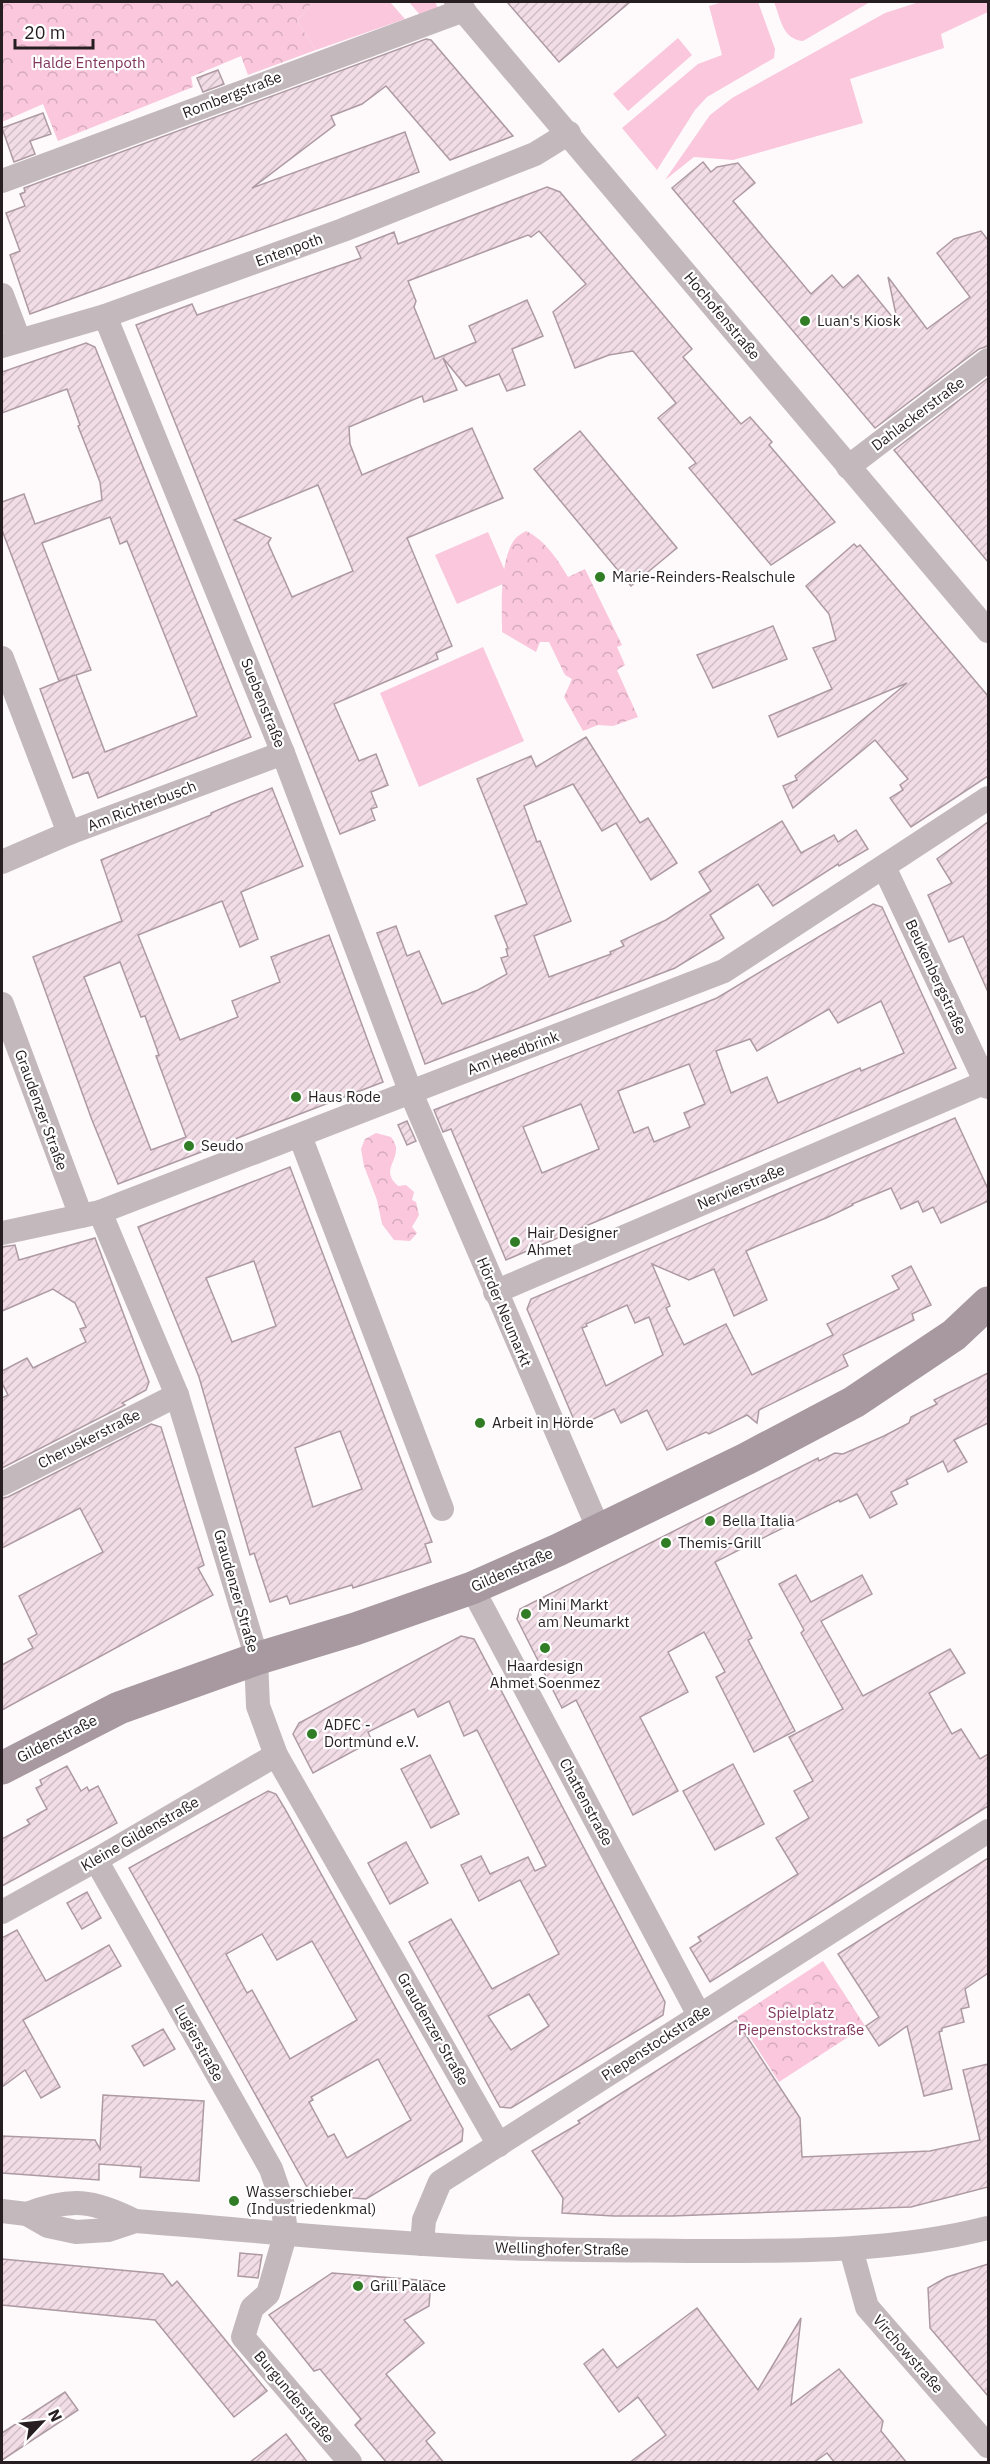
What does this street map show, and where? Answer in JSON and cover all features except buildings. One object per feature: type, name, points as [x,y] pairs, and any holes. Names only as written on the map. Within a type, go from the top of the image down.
[{"type":"main road","name":"Gildenstraße","points":[[2,1768],[119,1708],[256,1659],[355,1629],[472,1588],[599,1530],[746,1459],[854,1402],[954,1335],[988,1303]]},
{"type":"street","name":"Hochofenstraße","points":[[460,6],[988,631]]},
{"type":"street","name":"Rombergstraße","points":[[2,181],[404,30],[460,6]]},
{"type":"street","name":"Entenpoth","points":[[10,343],[105,316],[343,230],[535,154],[569,133]]},
{"type":"street","points":[[2,295],[10,343]]},
{"type":"street","name":"Suebenstraße","points":[[105,316],[283,753],[411,1093]]},
{"type":"street","name":"Dahlackerstraße","points":[[848,467],[988,360]]},
{"type":"street","points":[[2,658],[69,833]]},
{"type":"street","name":"Am Richterbusch","points":[[2,862],[69,833],[283,753]]},
{"type":"street","name":"Am Heedbrink","points":[[2,1233],[91,1214],[300,1136],[724,971],[988,798]]},
{"type":"street","name":"Beukenbergstraße","points":[[884,867],[987,1085]]},
{"type":"street","name":"Graudenzer Straße","points":[[2,1004],[91,1214],[177,1395],[256,1659],[258,1706],[276,1755],[499,2145]]},
{"type":"street","name":"Nervierstraße","points":[[495,1292],[987,1085]]},
{"type":"street","name":"Hörder Neumarkt","points":[[411,1093],[599,1530]]},
{"type":"street","points":[[300,1136],[442,1509]]},
{"type":"street","name":"Cheruskerstraße","points":[[2,1484],[177,1395]]},
{"type":"street","name":"Chattenstraße","points":[[472,1588],[699,2015]]},
{"type":"street","name":"Kleine Gildenstraße","points":[[2,1912],[276,1755]]},
{"type":"street","name":"Piepenstockstraße","points":[[422,2244],[424,2220],[440,2182],[988,1831]]},
{"type":"street","name":"Lugierstraße","points":[[96,1860],[271,2169],[282,2201],[286,2232]]},
{"type":"street","name":"Wellinghofer Straße","points":[[2,2211],[27,2214],[48,2226],[76,2232],[108,2230],[135,2221],[422,2244],[558,2250],[851,2249],[953,2237],[988,2228]]},
{"type":"street","name":"Burgunderstraße","points":[[286,2232],[268,2294],[252,2308],[243,2337],[350,2463]]},
{"type":"street","name":"Virchowstraße","points":[[851,2249],[867,2307],[988,2446]]},
{"type":"green space","name":"Halde Entenpoth","points":[[2,2],[313,2],[297,21],[316,50],[248,75],[241,56],[191,77],[193,87],[58,141],[43,104],[2,122]]},
{"type":"green space","points":[[313,2],[390,2],[405,19],[316,50],[297,21]]},
{"type":"green space","points":[[409,2],[435,2],[438,8],[420,15]]},
{"type":"green space","points":[[723,2],[758,2],[775,49],[774,58],[707,97],[695,110],[657,170],[622,128],[698,64],[722,55],[709,6]]},
{"type":"green space","points":[[774,2],[870,2],[803,41],[786,32]]},
{"type":"green space","points":[[919,2],[988,2],[988,12],[941,34],[944,48],[850,79],[863,123],[733,160],[694,157],[665,180],[710,115],[732,98],[885,13]]},
{"type":"green space","points":[[678,38],[692,55],[628,111],[613,94]]},
{"type":"green space","points":[[526,531],[545,545],[568,577],[585,569],[622,645],[617,647],[625,665],[617,670],[638,717],[613,726],[598,725],[583,731],[564,697],[572,679],[565,675],[549,642],[540,642],[536,652],[502,632],[502,597],[506,559],[515,539]]},
{"type":"green space","points":[[488,532],[505,571],[503,584],[457,604],[435,555]]},
{"type":"green space","points":[[483,647],[524,741],[419,787],[380,693]]},
{"type":"green space","points":[[376,1133],[391,1137],[396,1146],[390,1171],[393,1180],[398,1186],[406,1185],[414,1192],[412,1200],[416,1202],[419,1215],[412,1227],[417,1233],[410,1241],[394,1240],[382,1224],[361,1149],[365,1139]]},
{"type":"green space","name":"Spielplatz Piepenstockstraße","points":[[823,1961],[865,2026],[779,2082],[737,2017]]},
{"type":"place","name":"Luan's Kiosk","points":[[805,321]]},
{"type":"place","name":"Marie-Reinders-Realschule","points":[[600,577]]},
{"type":"place","name":"Haus Rode","points":[[296,1097]]},
{"type":"place","name":"Seudo","points":[[189,1146]]},
{"type":"place","name":"Hair Designer Ahmet","points":[[515,1242]]},
{"type":"place","name":"Arbeit in Hörde","points":[[480,1423]]},
{"type":"place","name":"Bella Italia","points":[[710,1521]]},
{"type":"place","name":"Themis-Grill","points":[[666,1543]]},
{"type":"place","name":"Mini Markt am Neumarkt","points":[[526,1614]]},
{"type":"place","name":"Haardesign Ahmet Soenmez","points":[[545,1648]]},
{"type":"place","name":"ADFC - Dortmund e.V.","points":[[312,1734]]},
{"type":"place","name":"Wasserschieber (Industriedenkmal)","points":[[234,2201]]},
{"type":"place","name":"Grill Palace","points":[[358,2286]]}]
